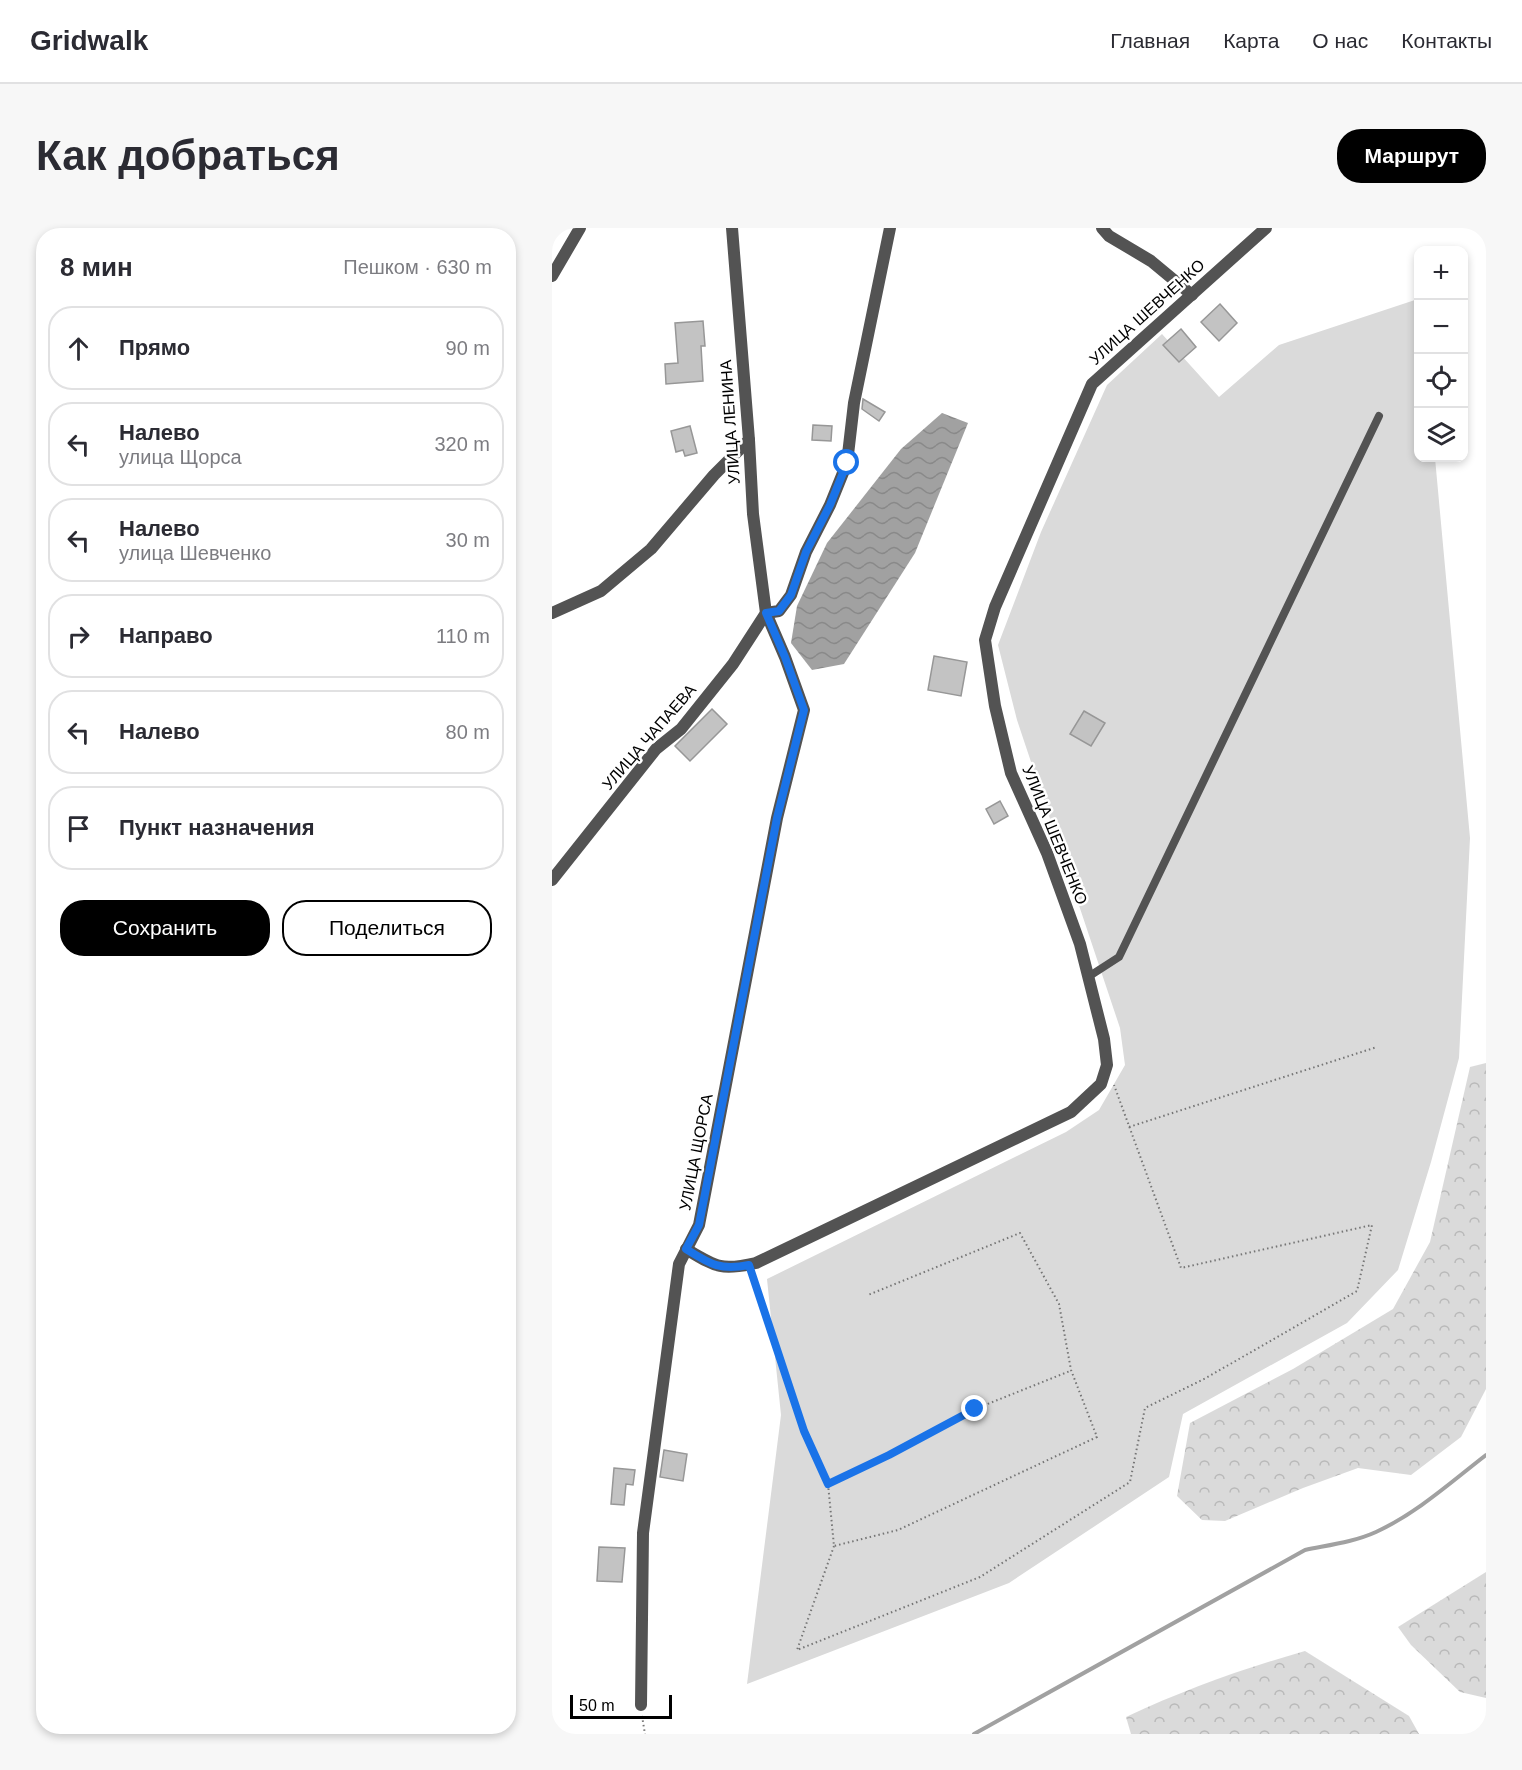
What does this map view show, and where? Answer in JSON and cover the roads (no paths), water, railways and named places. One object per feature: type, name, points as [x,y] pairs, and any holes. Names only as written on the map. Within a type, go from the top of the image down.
[{"type":"street","points":[[552,276],[580,228]]},
{"type":"street","name":"УЛИЦА ЛЕНИНА","points":[[732,228],[753,514],[766,613]]},
{"type":"street","points":[[766,613],[779,611],[791,595],[806,552],[830,505],[847,463],[854,403],[890,228]]},
{"type":"street","points":[[1102,228],[1109,236],[1151,261],[1192,295]]},
{"type":"street","name":"УЛИЦА ШЕВЧЕНКО","points":[[686,1249],[711,1264],[733,1268],[756,1263],[1071,1112],[1101,1084],[1107,1065],[1104,1039],[1080,944],[1047,853],[1011,773],[995,706],[986,640],[995,607],[1092,384],[1266,228]]},
{"type":"street","points":[[552,613],[601,591],[651,549],[714,475],[749,440]]},
{"type":"street","name":"УЛИЦА ЧАПАЕВА","points":[[552,880],[656,749],[681,729],[725,673],[766,613]]},
{"type":"street","name":"УЛИЦА ЩОРСА","points":[[641,1706],[643,1533],[679,1264],[699,1225],[777,818],[804,710],[766,613]]},
{"type":"lane","points":[[1088,977],[1119,957],[1379,416]]},
{"type":"water","points":[[942,413],[968,423],[915,553],[844,664],[812,670],[791,643],[797,606],[827,543],[901,449]]},
{"type":"waterway","points":[[974,1734],[1305,1550],[1359,1538],[1406,1516],[1486,1455]]}]
